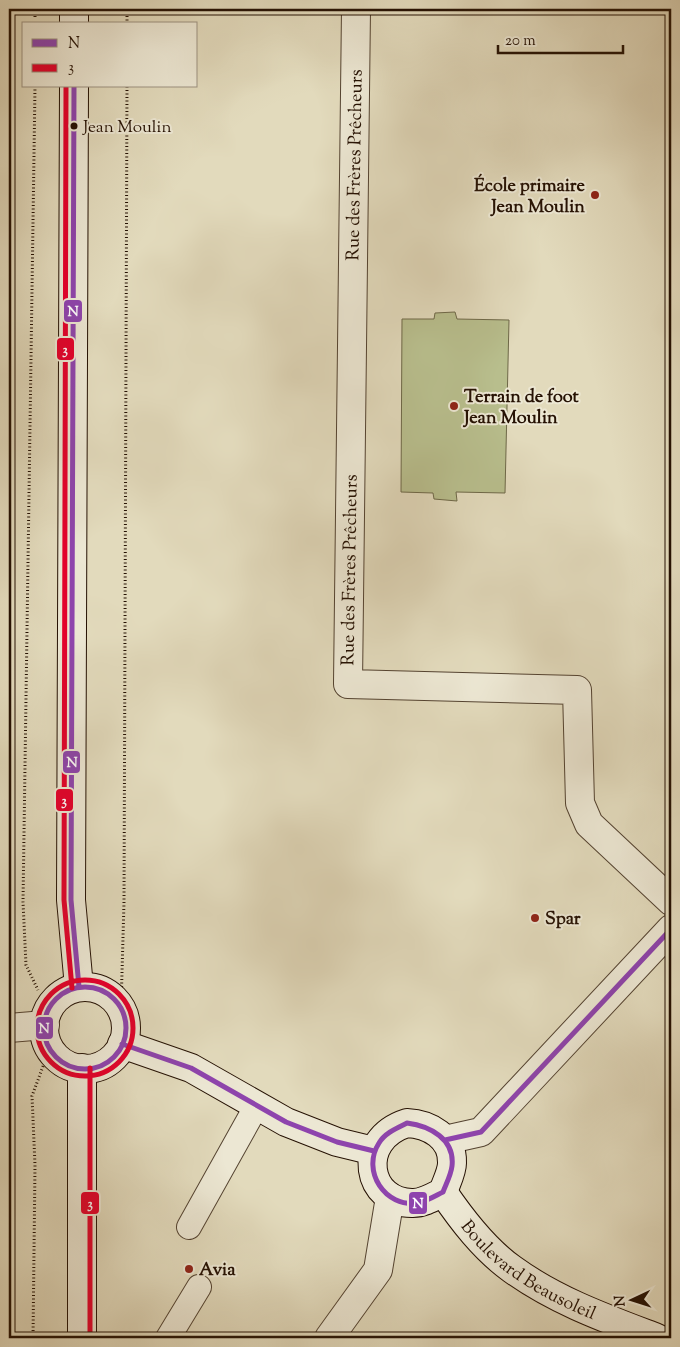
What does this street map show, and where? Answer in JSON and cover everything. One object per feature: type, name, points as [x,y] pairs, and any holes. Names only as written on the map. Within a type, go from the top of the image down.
[{"type":"main road","points":[[74,9],[74,22]]},
{"type":"main road","name":"Rue des Frères Prêcheurs","points":[[356,9],[348,684],[577,690],[580,803],[589,824],[671,901]]},
{"type":"main road","points":[[74,88],[70,900],[80,987]]},
{"type":"main road","points":[[445,1140],[481,1132],[671,929]]},
{"type":"main road","points":[[80,987],[92,987],[103,991],[114,999],[121,1009],[126,1032],[122,1044],[112,1058],[103,1064],[82,1068],[70,1066],[58,1058],[47,1028],[55,999],[66,991],[80,987]]},
{"type":"main road","points":[[9,1028],[47,1028]]},
{"type":"main road","points":[[122,1044],[191,1068],[286,1122],[337,1142],[374,1151]]},
{"type":"main road","points":[[82,1068],[82,1338]]},
{"type":"main road","points":[[407,1123],[420,1124],[435,1131],[445,1140],[452,1156],[452,1164],[442,1192],[428,1200],[414,1203],[400,1201],[390,1197],[376,1181],[372,1166],[374,1151],[382,1136],[393,1128],[407,1123]]},
{"type":"main road","name":"Boulevard Beausoleil","points":[[442,1192],[466,1226],[511,1269],[576,1307],[657,1338]]},
{"type":"main road","points":[[329,1338],[378,1270],[390,1197]]},
{"type":"lane","points":[[190,1227],[257,1105]]},
{"type":"lane","points":[[168,1338],[198,1287]]},
{"type":"path","points":[[127,9],[127,22]]},
{"type":"path","points":[[33,1338],[35,1164],[32,1096],[47,1028],[26,965],[23,902],[35,88]]},
{"type":"path","points":[[121,1009],[124,872],[127,88]]},
{"type":"green space","name":"Terrain de foot Jean Moulin","points":[[455,312],[457,319],[509,320],[505,493],[456,492],[457,501],[434,499],[433,493],[401,492],[402,319],[434,319],[435,313]]},
{"type":"transit line","name":"3","points":[[66,88],[64,900],[72,988]]},
{"type":"transit line","name":"N","points":[[74,88],[71,900],[79,987]]},
{"type":"transit line","name":"N","points":[[445,1140],[481,1132],[671,929]]},
{"type":"transit line","name":"3","points":[[85,980],[103,984],[119,994],[129,1010],[133,1028],[129,1046],[119,1062],[103,1072],[85,1076],[67,1072],[51,1062],[41,1046],[37,1028],[41,1010],[51,994],[67,984],[85,980]]},
{"type":"transit line","name":"N","points":[[85,987],[101,991],[114,999],[122,1012],[126,1028],[122,1044],[114,1057],[101,1065],[85,1069],[69,1065],[56,1057],[48,1044],[44,1028],[48,1012],[56,999],[69,991],[85,987]]},
{"type":"transit line","name":"N","points":[[122,1044],[191,1068],[286,1122],[337,1142],[374,1151]]},
{"type":"transit line","name":"3","points":[[90,1068],[90,1338]]},
{"type":"transit line","name":"N","points":[[407,1123],[424,1127],[439,1136],[445,1141],[452,1157],[450,1176],[443,1192],[418,1203],[406,1203],[395,1200],[386,1194],[379,1185],[373,1165],[374,1154],[384,1136],[407,1123]]},
{"type":"place","name":"Jean Moulin","points":[[74,126]]},
{"type":"place","name":"École primaire Jean Moulin","points":[[595,195]]},
{"type":"place","name":"Terrain de foot Jean Moulin","points":[[454,406]]},
{"type":"place","name":"Spar","points":[[535,918]]},
{"type":"place","name":"Avia","points":[[189,1269]]}]
